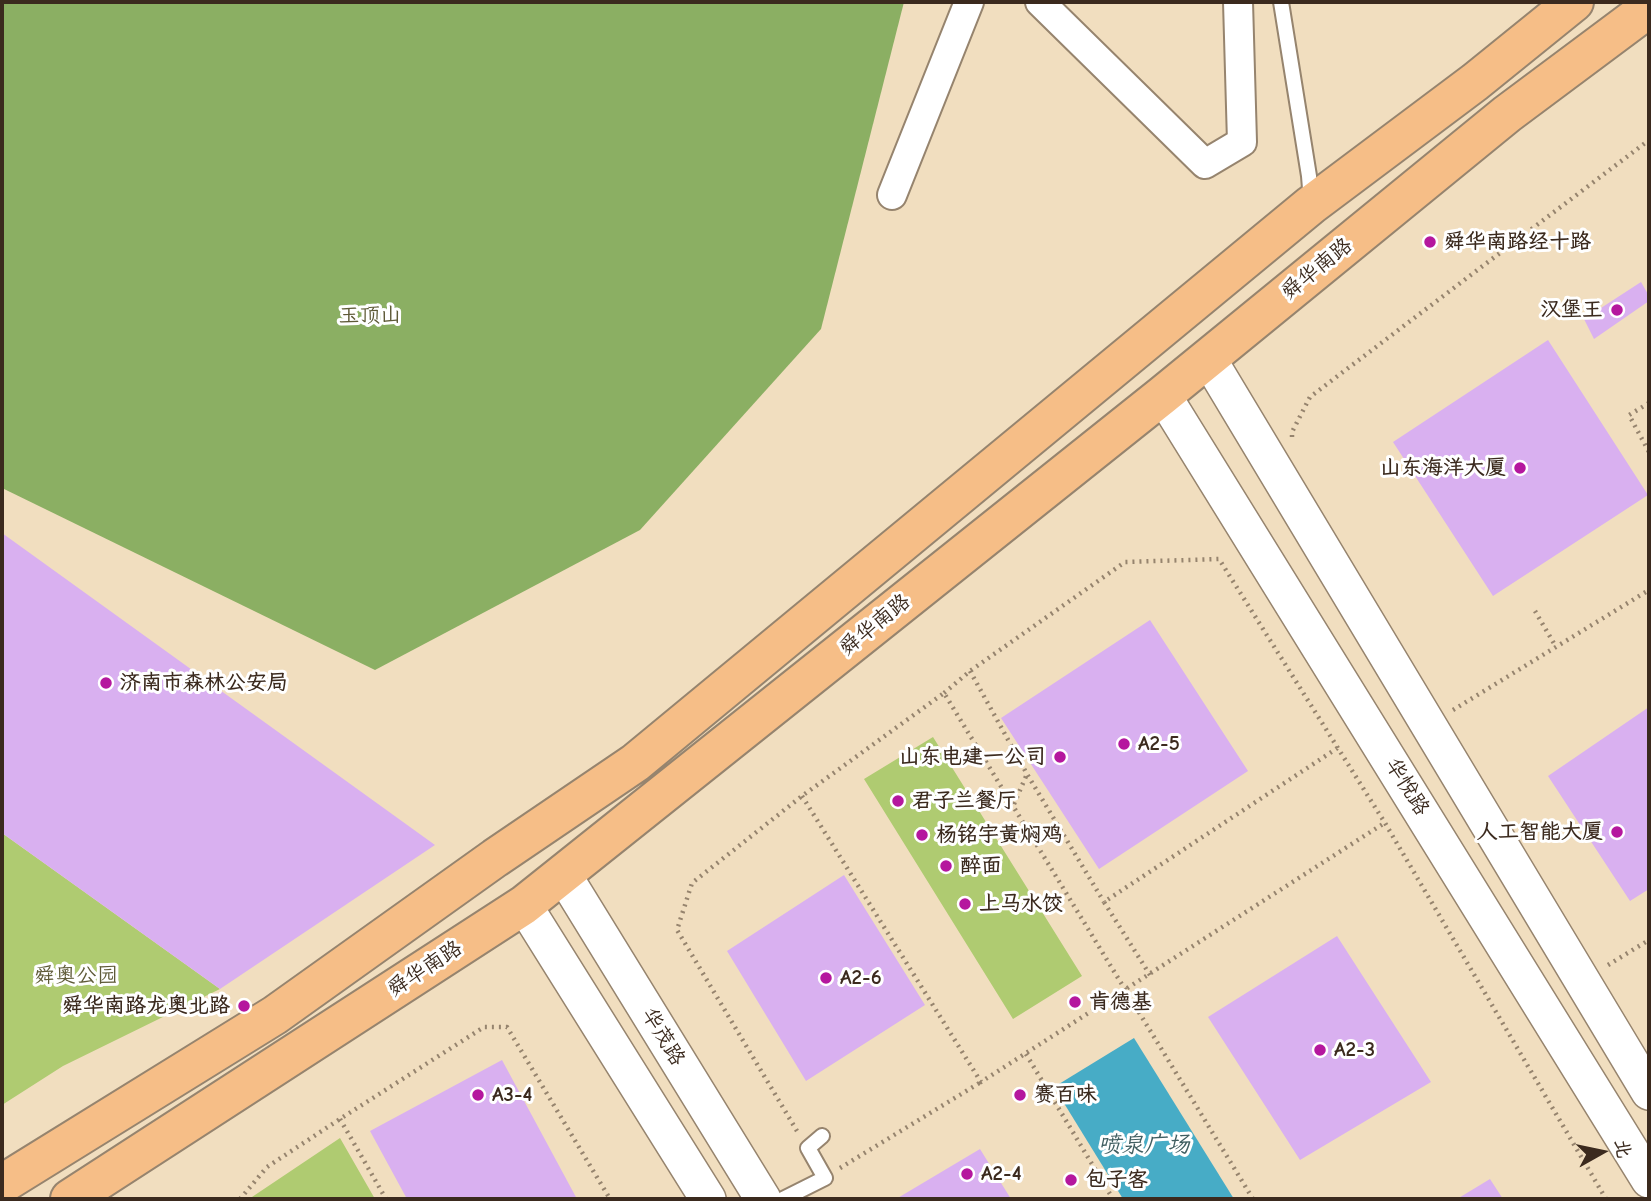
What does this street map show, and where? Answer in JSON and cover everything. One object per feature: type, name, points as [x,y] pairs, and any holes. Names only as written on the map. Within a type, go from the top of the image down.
[{"type":"main road","points":[[2,1184],[275,1015],[495,858],[635,763],[1311,205],[1475,82],[1574,2]]},
{"type":"main road","name":"舜华南路","points":[[70,1199],[524,905],[1163,395],[1507,114],[1649,8]]},
{"type":"street","points":[[892,195],[969,2]]},
{"type":"street","points":[[1040,2],[1205,164],[1242,142],[1238,2]]},
{"type":"street","points":[[1208,358],[1649,1092]]},
{"type":"street","name":"华悦路","points":[[1163,395],[1649,1180]]},
{"type":"street","name":"华茂路","points":[[564,874],[763,1199]]},
{"type":"street","points":[[524,905],[708,1199]]},
{"type":"lane","points":[[1281,2],[1309,176],[1311,205]]},
{"type":"lane","points":[[783,1199],[825,1178],[808,1148],[822,1136]]},
{"type":"path","points":[[1291,444],[1292,432],[1310,397],[1649,140]]},
{"type":"path","points":[[1649,403],[1629,415],[1649,452]]},
{"type":"path","points":[[808,1148],[677,930],[692,883],[802,796],[944,693],[970,671],[1125,562],[1219,559],[1385,822],[1606,1199]]},
{"type":"path","points":[[1447,714],[1649,590]]},
{"type":"path","points":[[1535,611],[1556,647]]},
{"type":"path","points":[[970,671],[1027,774],[1150,975]]},
{"type":"path","points":[[944,693],[1253,1199]]},
{"type":"path","points":[[1104,902],[1339,747]]},
{"type":"path","points":[[1014,805],[1027,774]]},
{"type":"path","points":[[802,796],[981,1082]]},
{"type":"path","points":[[825,1178],[1026,1054],[1417,803]]},
{"type":"path","points":[[1601,969],[1649,940]]},
{"type":"path","points":[[240,1199],[267,1167],[484,1027],[507,1027],[610,1199]]},
{"type":"path","points":[[1026,1054],[1114,1199]]},
{"type":"path","points":[[340,1119],[386,1199]]},
{"type":"green space","name":"玉顶山","points":[[2,2],[904,2],[821,329],[640,530],[375,670],[2,488]]},
{"type":"green space","points":[[933,737],[1082,976],[1013,1019],[864,779]]},
{"type":"green space","name":"舜奥公园","points":[[2,833],[220,989],[63,1066],[2,1105]]},
{"type":"green space","points":[[340,1138],[375,1199],[249,1199]]},
{"type":"water","name":"喷泉广场","points":[[1134,1038],[1234,1199],[1123,1199],[1054,1087]]},
{"type":"building","name":"汉堡王","points":[[1641,282],[1649,301],[1594,339],[1584,319]]},
{"type":"building","name":"山东海洋大厦","points":[[1548,340],[1648,495],[1493,596],[1393,442]]},
{"type":"building","name":"济南市森林公安局","points":[[2,533],[435,845],[220,989],[2,833]]},
{"type":"building","name":"A2-5","points":[[1150,620],[1248,771],[1099,869],[1001,718]]},
{"type":"building","name":"人工智能大厦","points":[[1649,707],[1649,889],[1630,901],[1548,776]]},
{"type":"building","name":"A2-6","points":[[844,875],[925,1005],[806,1081],[727,951]]},
{"type":"building","name":"A2-3","points":[[1337,936],[1431,1082],[1300,1160],[1208,1017]]},
{"type":"building","name":"A3-4","points":[[502,1060],[577,1199],[407,1199],[370,1131]]},
{"type":"building","name":"A2-4","points":[[980,1149],[1011,1199],[896,1199]]},
{"type":"building","points":[[1490,1179],[1503,1199],[1457,1199]]},
{"type":"place","name":"舜华南路经十路","points":[[1430,242]]},
{"type":"place","name":"汉堡王","points":[[1617,310]]},
{"type":"place","name":"山东海洋大厦","points":[[1520,468]]},
{"type":"place","name":"济南市森林公安局","points":[[106,683]]},
{"type":"place","name":"A2-5","points":[[1124,744]]},
{"type":"place","name":"山东电建一公司","points":[[1060,757]]},
{"type":"place","name":"君子兰餐厅","points":[[898,801]]},
{"type":"place","name":"人工智能大厦","points":[[1617,832]]},
{"type":"place","name":"杨铭宇黄焖鸡","points":[[922,835]]},
{"type":"place","name":"醉面","points":[[946,866]]},
{"type":"place","name":"上马水饺","points":[[965,904]]},
{"type":"place","name":"A2-6","points":[[826,978]]},
{"type":"place","name":"肯德基","points":[[1075,1002]]},
{"type":"place","name":"舜华南路龙奥北路","points":[[244,1006]]},
{"type":"place","name":"A2-3","points":[[1320,1050]]},
{"type":"place","name":"A3-4","points":[[478,1095]]},
{"type":"place","name":"赛百味","points":[[1020,1095]]},
{"type":"place","name":"A2-4","points":[[967,1174]]},
{"type":"place","name":"包子客","points":[[1071,1180]]}]
